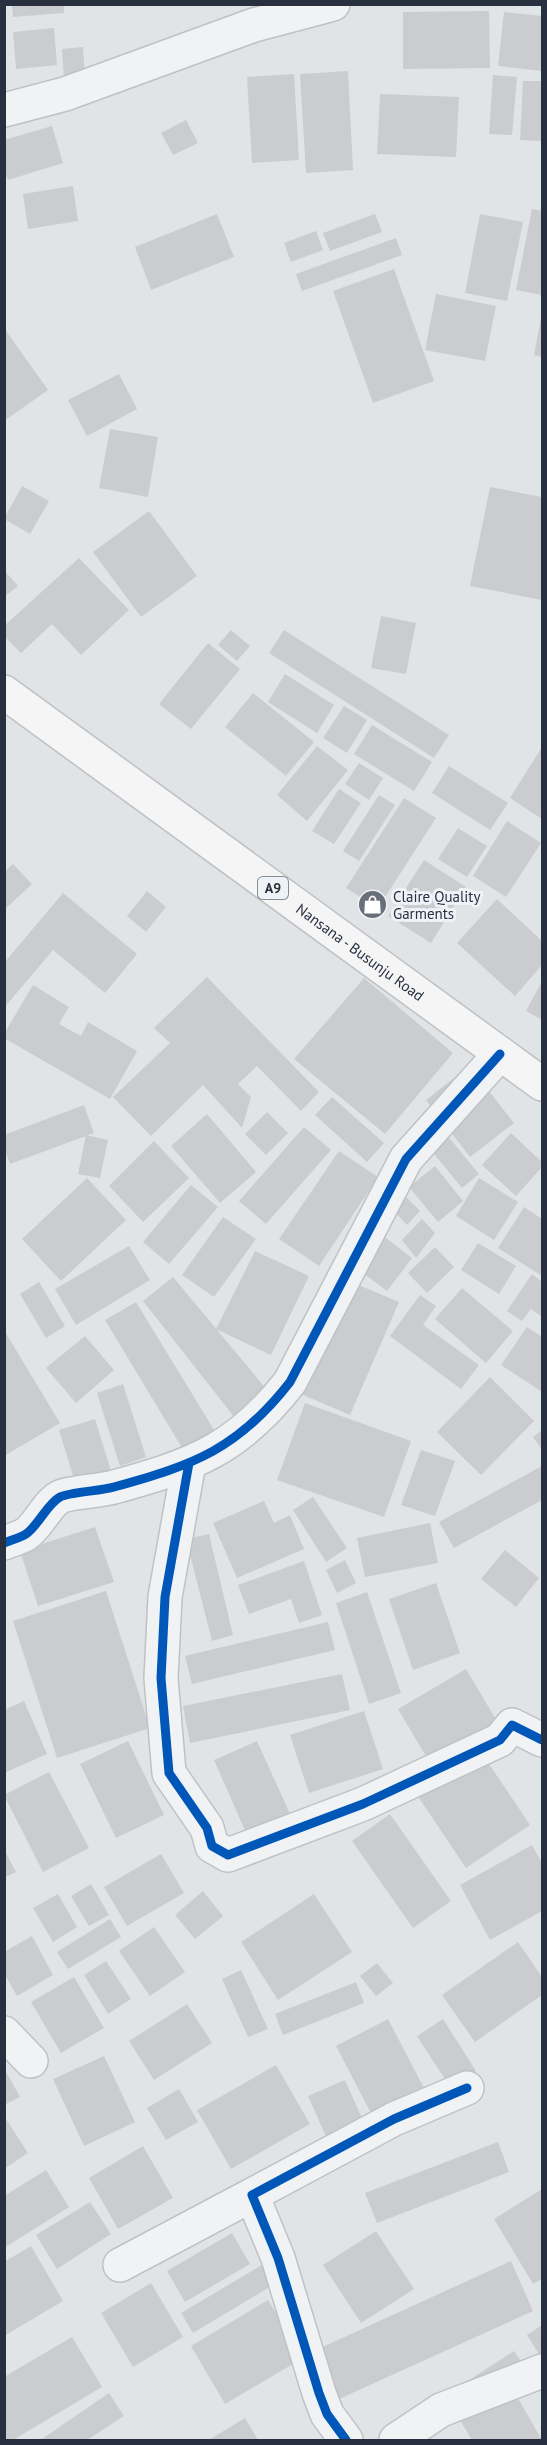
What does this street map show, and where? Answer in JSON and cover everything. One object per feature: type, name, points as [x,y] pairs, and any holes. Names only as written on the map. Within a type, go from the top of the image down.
[{"type":"main road","name":"Nansana - Busunju Road","points":[[4,692],[543,1084]]},
{"type":"street","points":[[4,110],[65,94],[254,25],[270,13],[333,4]]},
{"type":"street","points":[[4,1543],[26,1534],[60,1497],[107,1489],[154,1476],[224,1447],[249,1428],[272,1405],[290,1382],[406,1159],[500,1054]]},
{"type":"street","points":[[189,1463],[165,1597],[161,1678],[169,1773],[207,1828],[212,1846],[228,1854],[363,1804],[500,1740],[512,1725],[543,1740]]},
{"type":"street","points":[[4,2033],[31,2061]]},
{"type":"street","points":[[120,2265],[394,2119],[466,2088]]},
{"type":"street","points":[[252,2194],[278,2258],[327,2414],[346,2440]]},
{"type":"street","points":[[396,2440],[441,2410],[543,2371]]},
{"type":"building","points":[[12,4],[64,4],[64,13],[13,17]]},
{"type":"building","points":[[489,11],[490,68],[403,69],[403,12]]},
{"type":"building","points":[[504,12],[542,16],[542,71],[498,66]]},
{"type":"building","points":[[54,28],[57,65],[16,69],[13,32]]},
{"type":"building","points":[[83,47],[85,78],[64,79],[62,49]]},
{"type":"building","points":[[348,71],[353,170],[306,173],[300,74]]},
{"type":"building","points":[[294,74],[299,160],[252,163],[247,77]]},
{"type":"building","points":[[493,75],[517,77],[512,135],[489,134]]},
{"type":"building","points":[[523,81],[542,81],[542,141],[520,140]]},
{"type":"building","points":[[380,94],[459,97],[456,157],[377,154]]},
{"type":"building","points":[[186,120],[198,143],[173,155],[161,133]]},
{"type":"building","points":[[52,126],[63,163],[8,180],[4,170],[4,140]]},
{"type":"building","points":[[73,186],[78,221],[28,229],[23,194]]},
{"type":"building","points":[[532,209],[542,211],[542,295],[516,290]]},
{"type":"building","points":[[217,214],[234,257],[151,290],[135,247]]},
{"type":"building","points":[[375,214],[382,232],[330,251],[323,233]]},
{"type":"building","points":[[480,214],[523,222],[507,301],[465,293]]},
{"type":"building","points":[[316,231],[323,250],[291,262],[284,243]]},
{"type":"building","points":[[396,238],[402,255],[302,291],[296,274]]},
{"type":"building","points":[[394,269],[434,381],[373,403],[333,291]]},
{"type":"building","points":[[436,294],[496,306],[485,361],[425,350]]},
{"type":"building","points":[[542,317],[542,357],[534,355]]},
{"type":"building","points":[[4,328],[48,390],[4,421]]},
{"type":"building","points":[[119,374],[137,409],[87,436],[68,400]]},
{"type":"building","points":[[110,429],[158,437],[148,497],[99,488]]},
{"type":"building","points":[[22,486],[49,501],[30,534],[4,519]]},
{"type":"building","points":[[490,487],[542,497],[542,600],[470,586]]},
{"type":"building","points":[[149,511],[197,576],[141,617],[93,552]]},
{"type":"building","points":[[79,558],[129,610],[81,655],[52,624],[21,653],[4,636],[4,626]]},
{"type":"building","points":[[4,570],[18,586],[4,597]]},
{"type":"building","points":[[381,616],[416,623],[406,674],[371,668]]},
{"type":"building","points":[[231,630],[250,646],[237,661],[218,645]]},
{"type":"building","points":[[284,630],[449,735],[434,758],[269,653]]},
{"type":"building","points":[[208,643],[240,669],[191,729],[159,704]]},
{"type":"building","points":[[285,674],[334,705],[317,733],[268,702]]},
{"type":"building","points":[[253,693],[314,742],[286,776],[225,727]]},
{"type":"building","points":[[344,706],[367,720],[347,753],[323,738]]},
{"type":"building","points":[[372,725],[432,762],[414,791],[354,754]]},
{"type":"building","points":[[317,746],[348,770],[307,821],[277,795]]},
{"type":"building","points":[[542,747],[542,819],[510,798]]},
{"type":"building","points":[[359,763],[383,778],[369,800],[345,784]]},
{"type":"building","points":[[449,766],[508,803],[490,830],[432,793]]},
{"type":"building","points":[[339,789],[361,803],[334,844],[312,831]]},
{"type":"building","points":[[379,795],[395,805],[359,861],[343,851]]},
{"type":"building","points":[[404,798],[436,818],[378,908],[346,888]]},
{"type":"building","points":[[507,821],[541,843],[506,897],[473,876]]},
{"type":"building","points":[[458,828],[487,846],[467,877],[438,859]]},
{"type":"building","points":[[424,860],[466,887],[431,943],[388,916]]},
{"type":"building","points":[[13,864],[32,884],[4,910],[4,872]]},
{"type":"building","points":[[147,891],[166,907],[146,932],[127,916]]},
{"type":"building","points":[[63,893],[137,954],[105,993],[53,950],[4,1008],[4,963]]},
{"type":"building","points":[[497,899],[542,941],[542,965],[515,996],[457,943]]},
{"type":"building","points":[[207,977],[319,1092],[301,1111],[257,1066],[238,1084],[251,1097],[242,1128],[203,1085],[151,1136],[113,1097],[170,1043],[154,1028]]},
{"type":"building","points":[[364,978],[453,1053],[385,1134],[294,1059]]},
{"type":"building","points":[[542,981],[542,1020],[526,1011]]},
{"type":"building","points":[[33,985],[69,1007],[59,1024],[81,1036],[88,1022],[137,1051],[110,1099],[4,1038],[4,1034]]},
{"type":"building","points":[[469,1066],[514,1123],[470,1157],[426,1100]]},
{"type":"building","points":[[332,1097],[384,1143],[367,1162],[315,1115]]},
{"type":"building","points":[[84,1105],[94,1133],[10,1164],[4,1148],[4,1135]]},
{"type":"building","points":[[267,1112],[288,1133],[266,1155],[245,1134]]},
{"type":"building","points":[[207,1114],[256,1172],[220,1203],[171,1146]]},
{"type":"building","points":[[304,1127],[331,1150],[266,1224],[239,1201]]},
{"type":"building","points":[[511,1133],[542,1162],[542,1167],[516,1196],[482,1165]]},
{"type":"building","points":[[86,1135],[108,1140],[100,1178],[78,1174]]},
{"type":"building","points":[[447,1135],[479,1174],[462,1188],[430,1149]]},
{"type":"building","points":[[154,1141],[189,1178],[143,1222],[109,1186]]},
{"type":"building","points":[[339,1151],[378,1177],[319,1266],[279,1239]]},
{"type":"building","points":[[435,1166],[463,1201],[438,1222],[409,1187]]},
{"type":"building","points":[[87,1178],[126,1220],[61,1281],[22,1239]]},
{"type":"building","points":[[479,1178],[518,1202],[494,1240],[456,1216]]},
{"type":"building","points":[[191,1185],[218,1207],[169,1264],[143,1242]]},
{"type":"building","points":[[401,1192],[420,1211],[407,1225],[389,1206]]},
{"type":"building","points":[[524,1207],[542,1219],[542,1276],[498,1248]]},
{"type":"building","points":[[223,1217],[256,1239],[214,1297],[182,1275]]},
{"type":"building","points":[[422,1219],[435,1233],[416,1258],[402,1240]]},
{"type":"building","points":[[382,1235],[412,1258],[387,1291],[356,1268]]},
{"type":"building","points":[[478,1243],[516,1266],[499,1294],[461,1270]]},
{"type":"building","points":[[129,1246],[150,1280],[76,1325],[55,1289]]},
{"type":"building","points":[[435,1247],[454,1267],[427,1293],[408,1273]]},
{"type":"building","points":[[255,1251],[309,1276],[271,1355],[216,1329]]},
{"type":"building","points":[[532,1274],[542,1282],[542,1317],[531,1309],[522,1321],[507,1311]]},
{"type":"building","points":[[173,1277],[268,1391],[235,1418],[143,1301]]},
{"type":"building","points":[[349,1281],[399,1302],[350,1415],[301,1394]]},
{"type":"building","points":[[39,1282],[65,1326],[46,1338],[20,1294]]},
{"type":"building","points":[[462,1288],[513,1331],[486,1363],[435,1319]]},
{"type":"building","points":[[420,1295],[436,1306],[423,1325],[479,1365],[461,1389],[390,1336]]},
{"type":"building","points":[[136,1302],[216,1433],[184,1451],[105,1320]]},
{"type":"building","points":[[527,1327],[542,1337],[542,1392],[501,1365]]},
{"type":"building","points":[[4,1330],[60,1423],[4,1456]]},
{"type":"building","points":[[85,1336],[114,1370],[76,1403],[46,1368]]},
{"type":"building","points":[[490,1377],[534,1421],[481,1475],[437,1432]]},
{"type":"building","points":[[123,1384],[146,1457],[120,1466],[97,1393]]},
{"type":"building","points":[[305,1403],[411,1441],[384,1517],[277,1480]]},
{"type":"building","points":[[95,1419],[111,1471],[75,1482],[59,1430]]},
{"type":"building","points":[[542,1430],[542,1450],[533,1437]]},
{"type":"building","points":[[421,1450],[455,1461],[435,1516],[401,1505]]},
{"type":"building","points":[[542,1466],[542,1500],[454,1548],[439,1522]]},
{"type":"building","points":[[313,1497],[347,1548],[326,1562],[293,1510]]},
{"type":"building","points":[[264,1501],[274,1523],[290,1515],[304,1549],[237,1578],[213,1523]]},
{"type":"building","points":[[430,1523],[438,1563],[365,1577],[357,1538]]},
{"type":"building","points":[[95,1527],[114,1582],[38,1606],[20,1551]]},
{"type":"building","points":[[209,1534],[233,1635],[212,1641],[186,1539]]},
{"type":"building","points":[[505,1550],[539,1578],[516,1607],[481,1579]]},
{"type":"building","points":[[345,1560],[356,1583],[337,1593],[326,1570]]},
{"type":"building","points":[[304,1561],[322,1615],[299,1623],[291,1599],[249,1614],[238,1585]]},
{"type":"building","points":[[436,1583],[460,1653],[413,1670],[389,1599]]},
{"type":"building","points":[[106,1591],[150,1728],[57,1758],[13,1621]]},
{"type":"building","points":[[367,1592],[401,1693],[369,1704],[336,1603]]},
{"type":"building","points":[[328,1622],[335,1650],[192,1684],[185,1656]]},
{"type":"building","points":[[466,1669],[498,1723],[430,1763],[398,1709]]},
{"type":"building","points":[[342,1674],[350,1710],[190,1743],[183,1706]]},
{"type":"building","points":[[24,1701],[47,1754],[4,1773],[4,1710]]},
{"type":"building","points":[[364,1711],[383,1769],[309,1793],[290,1735]]},
{"type":"building","points":[[128,1741],[164,1815],[116,1838],[80,1764]]},
{"type":"building","points":[[257,1741],[291,1816],[247,1835],[214,1760]]},
{"type":"building","points":[[483,1755],[530,1825],[466,1868],[419,1798]]},
{"type":"building","points":[[49,1772],[89,1848],[43,1872],[4,1795]]},
{"type":"building","points":[[390,1814],[451,1901],[413,1928],[352,1841]]},
{"type":"building","points":[[532,1845],[542,1863],[542,1911],[490,1940],[460,1885]]},
{"type":"building","points":[[4,1849],[16,1872],[4,1878]]},
{"type":"building","points":[[161,1854],[184,1893],[127,1926],[104,1887]]},
{"type":"building","points":[[91,1884],[109,1915],[89,1926],[71,1896]]},
{"type":"building","points":[[203,1891],[223,1916],[195,1939],[175,1915]]},
{"type":"building","points":[[58,1894],[77,1927],[53,1942],[33,1908]]},
{"type":"building","points":[[314,1894],[352,1952],[278,2000],[241,1942]]},
{"type":"building","points":[[110,1919],[121,1937],[68,1969],[57,1952]]},
{"type":"building","points":[[154,1927],[185,1972],[150,1996],[119,1951]]},
{"type":"building","points":[[32,1936],[53,1975],[17,1996],[4,1973],[4,1952]]},
{"type":"building","points":[[518,1942],[542,1977],[542,1995],[475,2042],[442,1995]]},
{"type":"building","points":[[106,1961],[131,1999],[108,2014],[84,1975]]},
{"type":"building","points":[[377,1963],[393,1983],[376,1996],[360,1976]]},
{"type":"building","points":[[241,1970],[268,2029],[248,2037],[222,1979]]},
{"type":"building","points":[[74,1977],[104,2028],[61,2053],[31,2002]]},
{"type":"building","points":[[356,1982],[364,2003],[283,2035],[275,2014]]},
{"type":"building","points":[[187,2004],[212,2043],[154,2080],[129,2041]]},
{"type":"building","points":[[388,2019],[425,2090],[373,2117],[336,2046]]},
{"type":"building","points":[[443,2019],[476,2071],[450,2087],[417,2036]]},
{"type":"building","points":[[104,2056],[135,2122],[84,2146],[53,2079]]},
{"type":"building","points":[[276,2065],[310,2124],[231,2169],[197,2110]]},
{"type":"building","points":[[4,2068],[20,2097],[4,2105]]},
{"type":"building","points":[[345,2080],[365,2125],[328,2141],[308,2096]]},
{"type":"building","points":[[179,2089],[198,2122],[166,2140],[147,2108]]},
{"type":"building","points":[[4,2116],[28,2153],[4,2169]]},
{"type":"building","points":[[498,2142],[509,2172],[377,2223],[365,2193]]},
{"type":"building","points":[[143,2146],[173,2198],[118,2229],[89,2178]]},
{"type":"building","points":[[46,2170],[69,2207],[4,2248],[4,2196]]},
{"type":"building","points":[[542,2189],[542,2279],[533,2284],[494,2219]]},
{"type":"building","points":[[90,2202],[111,2234],[57,2269],[36,2235]]},
{"type":"building","points":[[376,2231],[414,2289],[361,2323],[323,2265]]},
{"type":"building","points":[[232,2233],[250,2264],[185,2302],[167,2271]]},
{"type":"building","points":[[31,2246],[63,2301],[4,2336],[4,2262]]},
{"type":"building","points":[[511,2261],[533,2311],[339,2399],[316,2350]]},
{"type":"building","points":[[262,2265],[273,2285],[193,2333],[181,2313]]},
{"type":"building","points":[[151,2283],[183,2337],[133,2367],[101,2313]]},
{"type":"building","points":[[268,2300],[303,2358],[225,2404],[191,2346]]},
{"type":"building","points":[[542,2325],[542,2359],[527,2335]]},
{"type":"building","points":[[72,2337],[102,2387],[13,2440],[4,2440],[4,2377]]},
{"type":"building","points":[[514,2351],[523,2364],[479,2392],[471,2379]]},
{"type":"building","points":[[512,2388],[542,2440],[472,2440],[460,2420]]},
{"type":"building","points":[[109,2393],[124,2416],[87,2440],[42,2439]]},
{"type":"building","points":[[245,2418],[258,2440],[209,2440]]},
{"type":"cycle path","points":[[4,1543],[26,1534],[60,1497],[114,1487],[168,1471],[212,1451],[233,1439],[252,1424],[290,1382],[406,1159],[500,1054]]},
{"type":"cycle path","points":[[189,1463],[165,1597],[161,1678],[169,1773],[207,1828],[212,1846],[228,1855],[363,1804],[500,1740],[512,1725],[542,1740]]},
{"type":"cycle path","points":[[346,2440],[327,2414],[278,2258],[252,2195],[394,2119],[467,2088]]},
{"type":"place","name":"Claire Quality Garments","points":[[372,905]]}]
